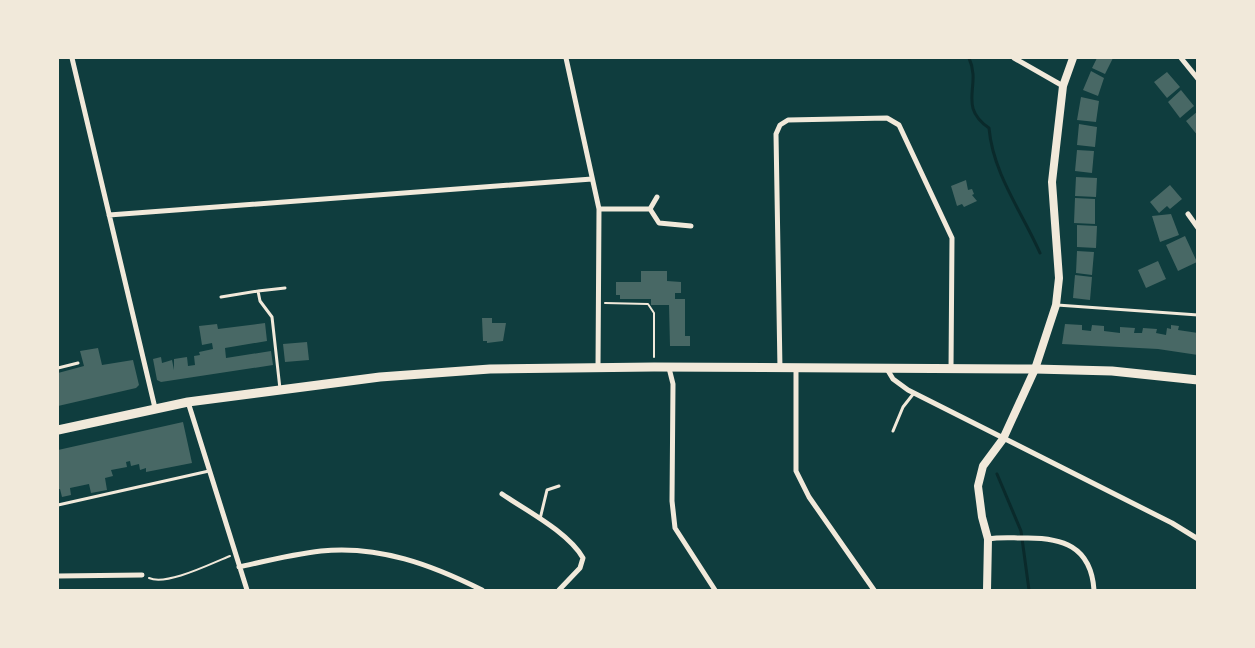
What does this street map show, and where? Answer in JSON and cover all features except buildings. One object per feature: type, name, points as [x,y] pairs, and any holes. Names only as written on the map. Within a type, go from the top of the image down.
[{"type":"main road","points":[[58,430],[155,408],[280,389],[380,376],[490,369],[654,367],[1035,369],[1121,371],[1198,380]]},
{"type":"street","points":[[72,58],[155,408]]},
{"type":"street","points":[[566,58],[599,209],[598,368]]},
{"type":"street","points":[[1014,58],[1064,86]]},
{"type":"street","points":[[987,590],[988,539],[982,517],[978,486],[983,466],[1003,439],[1035,369],[1056,305],[1059,278],[1052,182],[1064,86],[1073,58]]},
{"type":"street","points":[[1181,58],[1198,79]]},
{"type":"street","points":[[780,369],[776,134],[778,129],[780,125],[788,120],[887,118],[899,126],[952,238],[951,370]]},
{"type":"street","points":[[109,215],[592,179]]},
{"type":"street","points":[[650,209],[657,197]]},
{"type":"street","points":[[599,209],[650,209]]},
{"type":"street","points":[[650,209],[659,223],[691,226]]},
{"type":"street","points":[[1188,214],[1198,228]]},
{"type":"street","points":[[669,368],[673,384],[672,501],[675,528],[715,590]]},
{"type":"street","points":[[796,369],[796,470],[809,496],[874,590]]},
{"type":"street","points":[[887,369],[894,380],[914,393],[1172,523],[1198,539]]},
{"type":"street","points":[[188,402],[247,590]]},
{"type":"street","points":[[502,494],[567,540],[583,558],[580,568],[559,590]]},
{"type":"street","points":[[988,539],[1054,538],[1075,549],[1092,570],[1094,590]]},
{"type":"street","points":[[239,567],[322,551],[374,553],[423,563],[482,590]]},
{"type":"street","points":[[58,576],[142,575]]},
{"type":"lane","points":[[221,297],[285,288]]},
{"type":"lane","points":[[258,291],[260,301],[272,317],[280,389]]},
{"type":"lane","points":[[1056,305],[1198,315]]},
{"type":"lane","points":[[58,368],[78,363]]},
{"type":"lane","points":[[894,432],[903,408],[914,393]]},
{"type":"lane","points":[[58,505],[209,471]]},
{"type":"lane","points":[[540,520],[546,490],[559,486]]},
{"type":"path","points":[[598,303],[648,304],[654,313],[654,367]]},
{"type":"path","points":[[142,575],[154,580],[174,577],[235,555]]},
{"type":"waterway","points":[[969,58],[973,78],[972,104],[974,112],[979,120],[989,128],[996,161],[1002,177],[1040,253]]},
{"type":"waterway","points":[[997,474],[1021,531],[1029,590]]}]
